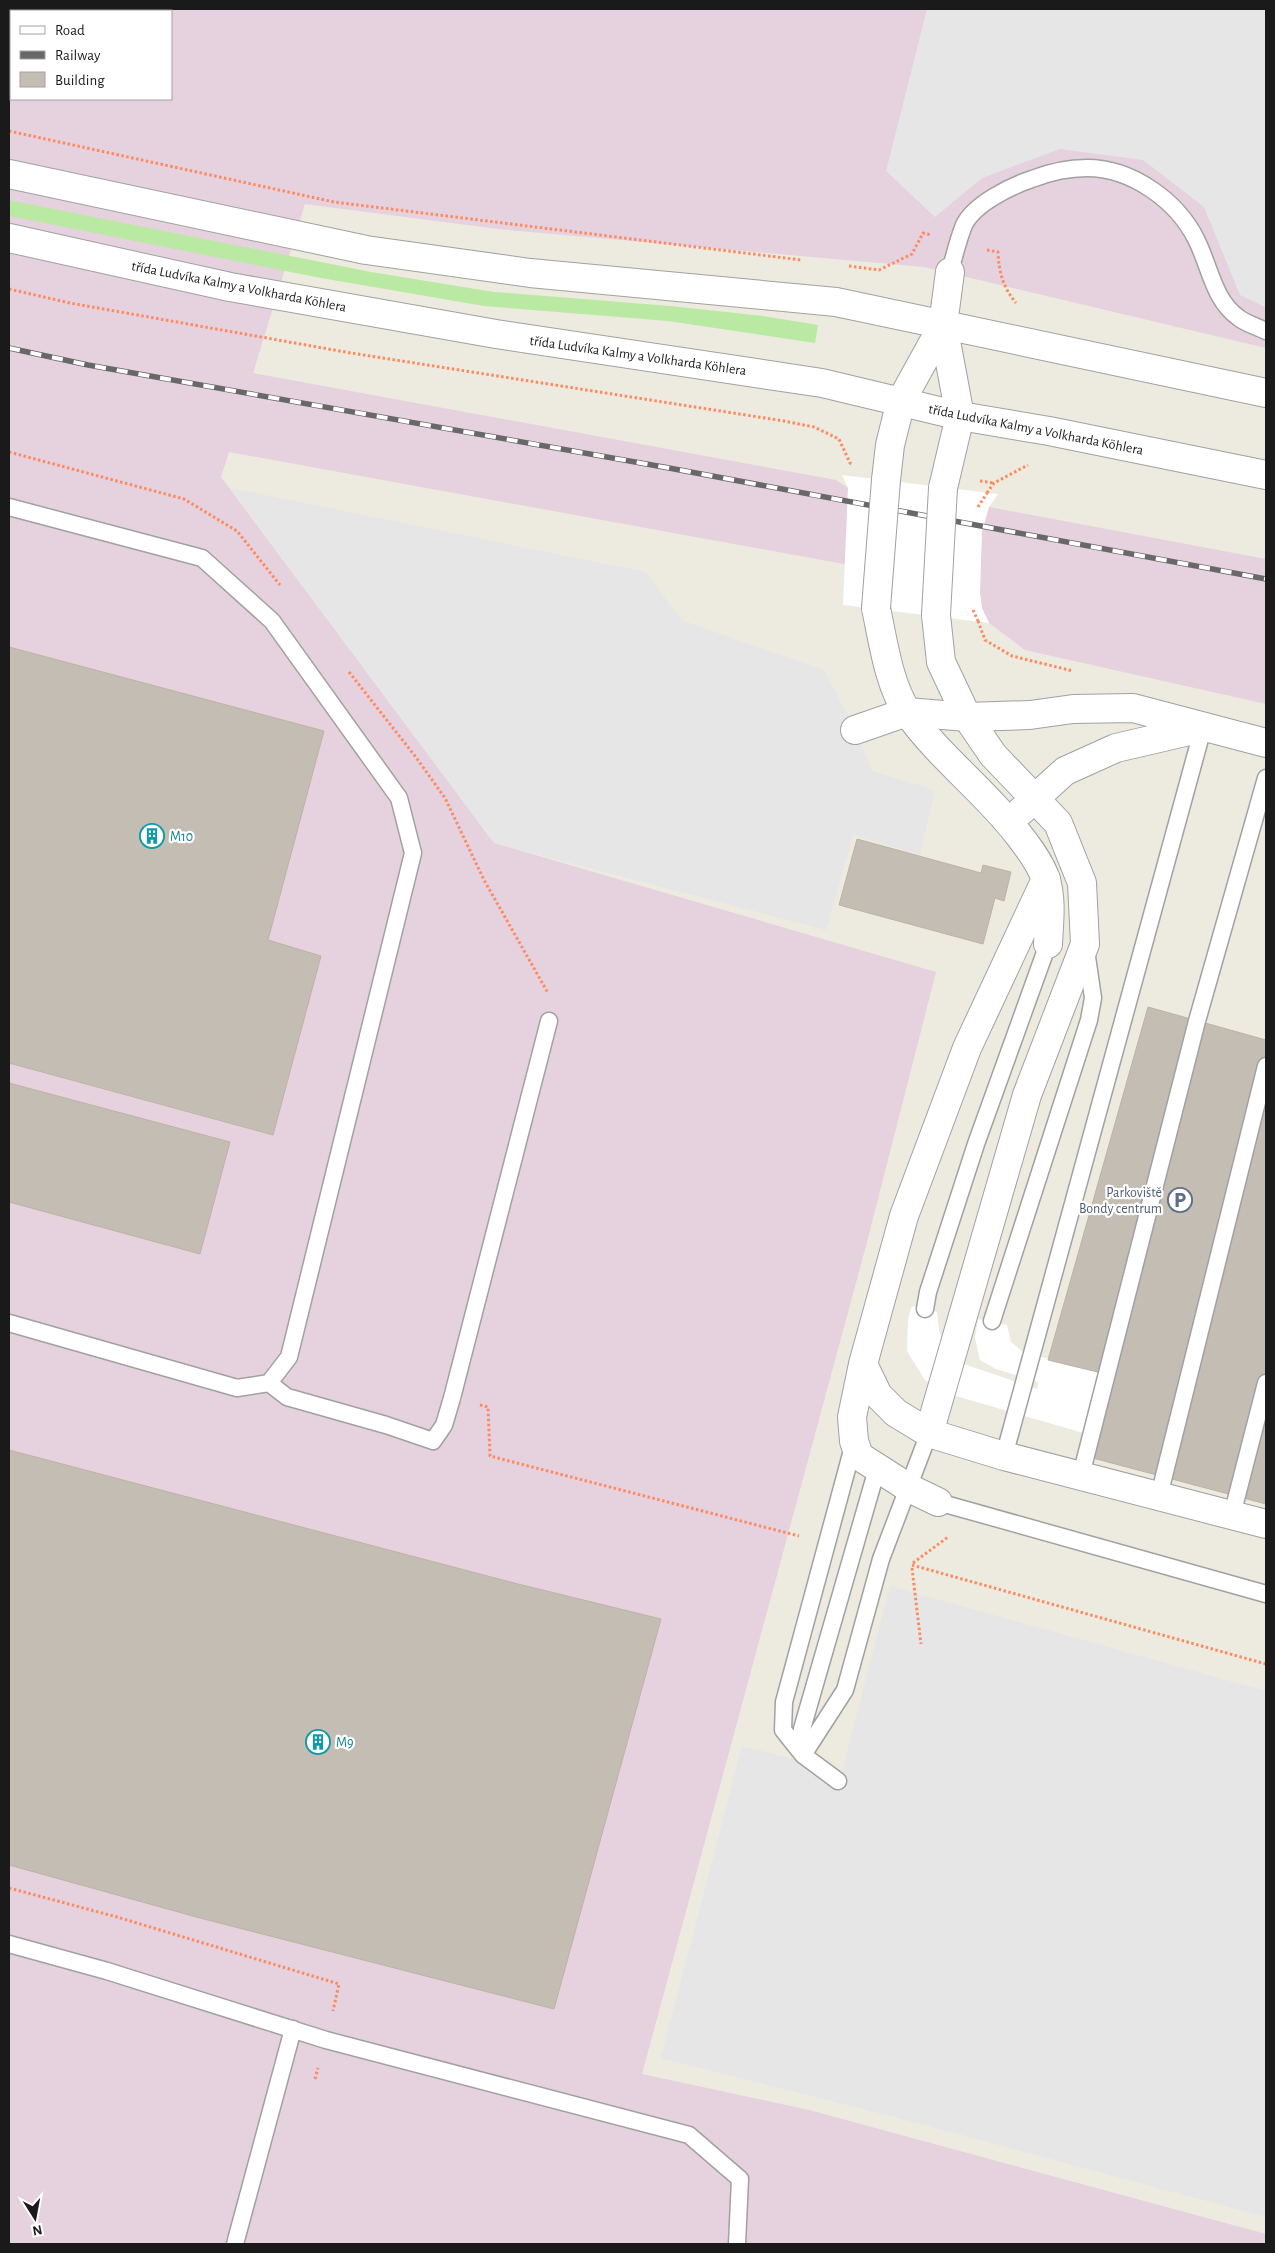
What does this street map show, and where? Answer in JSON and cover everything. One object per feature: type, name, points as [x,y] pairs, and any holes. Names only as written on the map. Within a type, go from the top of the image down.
[{"type":"street","points":[[9,174],[366,250],[530,273],[836,302],[1266,393]]},
{"type":"street","name":"třída Ludvíka Kalmy a Volkharda Köhlera","points":[[9,238],[239,289],[496,334],[822,383],[960,416],[1049,431],[1266,476]]},
{"type":"street","points":[[930,1433],[1027,1095],[1085,944],[1082,883],[1058,823],[994,754],[967,717],[941,662],[936,615],[943,488],[960,416],[943,325],[950,272]]},
{"type":"street","points":[[943,325],[901,401],[890,445],[876,608],[889,672],[907,712],[1009,823],[1030,849],[1046,879],[1050,902],[1048,944]]},
{"type":"street","points":[[855,730],[907,712],[967,717],[1030,715],[1073,709],[1133,708],[1203,728],[1266,742]]},
{"type":"street","points":[[1009,823],[1065,771],[1116,748],[1203,728]]},
{"type":"street","points":[[938,1502],[909,1488],[859,1456],[854,1441],[852,1417],[864,1364],[904,1216],[967,1048],[1046,879]]},
{"type":"street","points":[[864,1364],[878,1396],[896,1413],[930,1433],[1004,1456],[1266,1524]]},
{"type":"lane","points":[[950,272],[958,243],[970,215],[1010,186],[1047,173],[1068,169],[1090,168],[1115,173],[1137,181],[1163,197],[1182,217],[1196,239],[1217,294],[1238,318],[1266,331]]},
{"type":"lane","points":[[9,507],[202,558],[272,622],[399,798],[413,853],[289,1357],[269,1383],[237,1388],[9,1323]]},
{"type":"lane","points":[[1004,1456],[1203,728]]},
{"type":"lane","points":[[1081,1475],[1197,1021],[1266,778]]},
{"type":"lane","points":[[925,1309],[928,1292],[976,1144],[1048,944]]},
{"type":"lane","points":[[992,1322],[1089,1020],[1093,998],[1085,944]]},
{"type":"lane","points":[[269,1383],[287,1397],[386,1425],[433,1441],[444,1425],[452,1398],[548,1021]]},
{"type":"lane","points":[[1159,1496],[1266,1066]]},
{"type":"lane","points":[[1232,1515],[1266,1383]]},
{"type":"lane","points":[[803,1756],[845,1690],[881,1559],[930,1433]]},
{"type":"lane","points":[[838,1781],[803,1756],[783,1730],[784,1702],[854,1441]]},
{"type":"lane","points":[[803,1756],[802,1729],[877,1469]]},
{"type":"lane","points":[[938,1502],[1266,1594]]},
{"type":"lane","points":[[9,1944],[107,1971],[326,2040],[689,2135],[740,2179],[737,2244]]},
{"type":"lane","points":[[236,2244],[292,2029]]},
{"type":"path","points":[[9,131],[334,202],[803,261]]},
{"type":"path","points":[[842,265],[879,270],[912,254],[923,233],[998,252],[998,270],[1006,290],[1022,310]]},
{"type":"path","points":[[9,289],[70,303],[360,355],[784,421],[814,428],[839,439],[850,463]]},
{"type":"path","points":[[987,493],[994,483],[1029,465]]},
{"type":"path","points":[[452,1398],[488,1407],[490,1456],[787,1533]]},
{"type":"path","points":[[911,1564],[950,1536]]},
{"type":"path","points":[[911,1564],[921,1644]]},
{"type":"path","points":[[911,1564],[1266,1664]]},
{"type":"path","points":[[9,1888],[117,1917],[339,1984],[315,2079]]},
{"type":"shaded area","points":[[9,9],[1266,9],[1266,348],[924,267],[498,229],[305,204],[253,373],[836,480],[848,488],[989,507],[1266,559],[1266,704],[1025,650],[989,623],[844,564],[229,452],[221,477],[494,843],[936,972],[867,1242],[642,2074],[809,2110],[1266,2234],[1266,2244],[9,2244]]},
{"type":"shaded area","points":[[927,9],[1266,9],[1265,307],[1240,295],[1204,207],[1143,160],[1060,149],[982,178],[935,217],[886,171]]},
{"type":"shaded area","points":[[230,488],[646,572],[681,620],[824,670],[855,730],[872,771],[935,790],[920,855],[853,835],[826,930],[494,843]]},
{"type":"shaded area","points":[[890,1586],[1266,1691],[1266,2217],[898,2118],[661,2058],[742,1746],[842,1771]]},
{"type":"green space","points":[[9,200],[371,272],[494,292],[670,306],[763,316],[818,325],[815,343],[668,321],[484,306],[321,278],[9,216]]},
{"type":"pier","points":[[842,475],[998,494],[989,507],[982,531],[980,593],[982,608],[989,623],[843,605],[848,488]]},
{"type":"pier","points":[[912,1306],[937,1312],[939,1331],[948,1353],[961,1363],[1037,1389],[1038,1382],[996,1369],[980,1360],[975,1338],[978,1319],[1007,1325],[1011,1342],[1023,1352],[1110,1375],[1094,1436],[949,1394],[925,1380],[907,1351],[908,1319]]},
{"type":"building","name":"M10","points":[[9,647],[324,731],[268,940],[321,956],[273,1135],[9,1063]]},
{"type":"building","points":[[857,839],[981,873],[983,865],[1011,872],[1004,901],[995,898],[983,944],[839,905]]},
{"type":"building","name":"Parkoviště Bondy centrum","points":[[1148,1007],[1266,1040],[1266,1504],[1089,1457],[1110,1375],[1048,1360]]},
{"type":"building","points":[[9,1083],[230,1142],[200,1254],[9,1202]]},
{"type":"building","name":"M9","points":[[9,1450],[518,1584],[661,1619],[554,2009],[200,1918],[9,1865]]},
{"type":"railway","points":[[9,348],[88,365],[669,468],[1266,579]]},
{"type":"place","name":"M10","points":[[152,836]]},
{"type":"place","name":"Parkoviště Bondy centrum","points":[[1180,1200]]},
{"type":"place","name":"M9","points":[[318,1742]]}]
